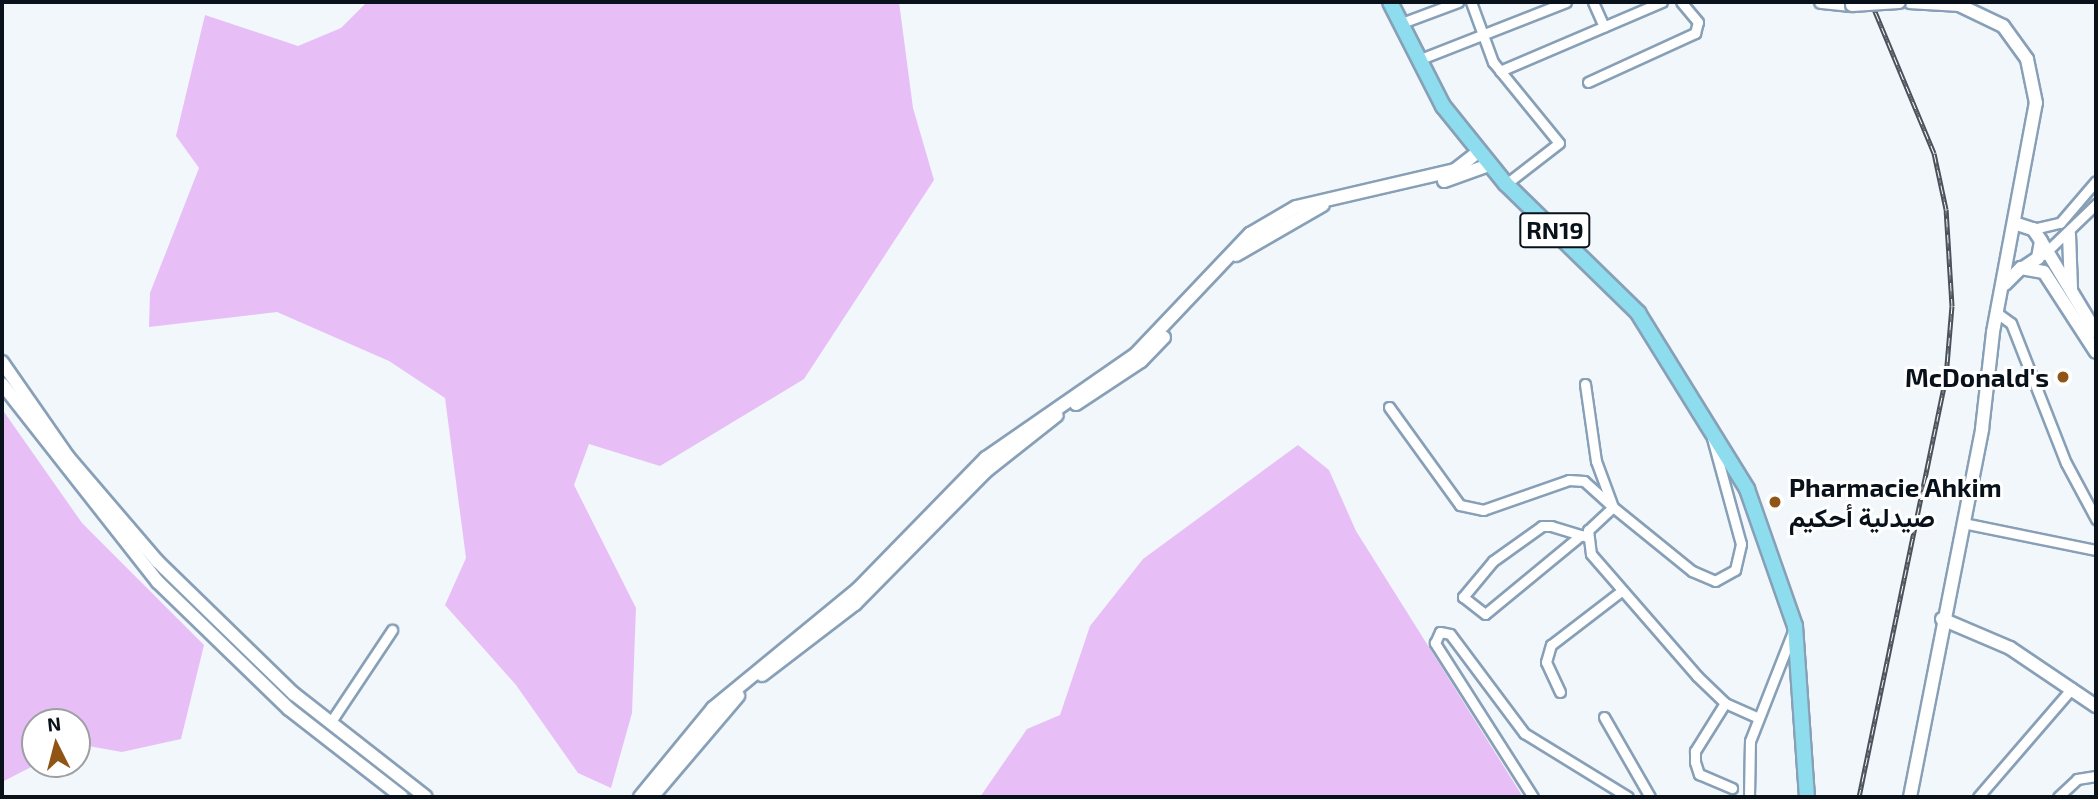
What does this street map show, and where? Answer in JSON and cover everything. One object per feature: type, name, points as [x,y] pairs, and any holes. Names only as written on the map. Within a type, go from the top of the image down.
[{"type":"main road","name":"RN19","points":[[1390,2],[1419,60],[1478,152],[1506,184],[1638,313],[1762,522],[1795,626],[1807,797]]},
{"type":"street","points":[[1399,24],[1458,2]]},
{"type":"street","points":[[1471,2],[1483,36],[1500,71],[1559,143],[1506,184]]},
{"type":"street","points":[[1594,2],[1604,27]]},
{"type":"street","points":[[1500,71],[1662,2]]},
{"type":"street","points":[[1588,82],[1695,33],[1698,22],[1681,2]]},
{"type":"street","points":[[1821,2],[1852,5],[1899,2]]},
{"type":"street","points":[[1910,2],[1983,13],[2003,26],[2026,59],[2035,119],[1997,313],[1963,523],[1942,619],[1910,797]]},
{"type":"street","points":[[1419,60],[1560,3]]},
{"type":"street","points":[[640,797],[720,701],[858,589],[985,458],[1135,355],[1250,234],[1296,207],[1341,191],[1457,174],[1478,152]]},
{"type":"street","points":[[652,797],[740,694],[855,604],[995,463],[1141,361],[1235,256],[1316,208],[1489,165]]},
{"type":"street","points":[[2014,223],[2034,229],[2060,223],[2096,181]]},
{"type":"street","points":[[2000,298],[2009,277],[2069,234],[2096,204]]},
{"type":"street","points":[[2060,223],[2069,234],[2071,293]]},
{"type":"street","points":[[2034,229],[2041,252],[2096,352]]},
{"type":"street","points":[[2006,266],[2044,272],[2071,293],[2096,332]]},
{"type":"street","points":[[1997,313],[2011,323],[2056,440],[2096,519]]},
{"type":"street","points":[[2,362],[122,522],[220,623],[330,723],[426,797]]},
{"type":"street","points":[[2,384],[130,553],[289,709],[402,797]]},
{"type":"street","points":[[1585,384],[1601,480],[1613,507]]},
{"type":"street","points":[[1389,407],[1460,505],[1483,510],[1576,478],[1692,571],[1715,581],[1727,578],[1740,562],[1741,544],[1710,433]]},
{"type":"street","points":[[1583,536],[1542,526],[1474,577],[1463,597],[1485,614],[1583,536],[1613,507]]},
{"type":"street","points":[[1963,523],[2096,550]]},
{"type":"street","points":[[1583,536],[1591,554],[1620,592],[1725,703],[1758,718]]},
{"type":"street","points":[[1560,692],[1546,662],[1550,645],[1620,592]]},
{"type":"street","points":[[1942,619],[2010,648],[2096,706]]},
{"type":"street","points":[[209,632],[220,623]]},
{"type":"street","points":[[1749,797],[1747,761],[1758,718],[1795,626]]},
{"type":"street","points":[[330,723],[391,630]]},
{"type":"street","points":[[1533,797],[1435,643],[1440,632],[1450,634],[1524,733],[1628,797]]},
{"type":"street","points":[[1978,797],[2072,688]]},
{"type":"street","points":[[1725,703],[1695,751],[1695,762],[1699,774],[1732,788]]},
{"type":"street","points":[[1604,717],[1650,797]]},
{"type":"street","points":[[2058,797],[2077,779],[2096,776]]},
{"type":"shaded area","points":[[367,2],[899,2],[913,108],[934,180],[804,379],[660,466],[589,444],[574,485],[636,608],[632,713],[611,788],[578,773],[516,685],[445,605],[466,558],[445,398],[389,361],[277,312],[149,327],[150,293],[199,168],[176,136],[205,15],[298,46],[341,28]]},
{"type":"shaded area","points":[[2,409],[82,523],[204,645],[181,739],[122,752],[91,746],[91,708],[21,708],[21,772],[2,782]]},
{"type":"shaded area","points":[[1298,445],[1329,470],[1356,531],[1523,797],[980,797],[1027,729],[1060,715],[1090,626],[1143,559]]},
{"type":"railway","points":[[1859,797],[1946,377],[1952,306],[1946,209],[1934,153],[1871,2]]},
{"type":"place","name":"McDonald's","points":[[2063,377]]},
{"type":"place","name":"Pharmacie Ahkim صيدلية أحكيم","points":[[1775,502]]}]
